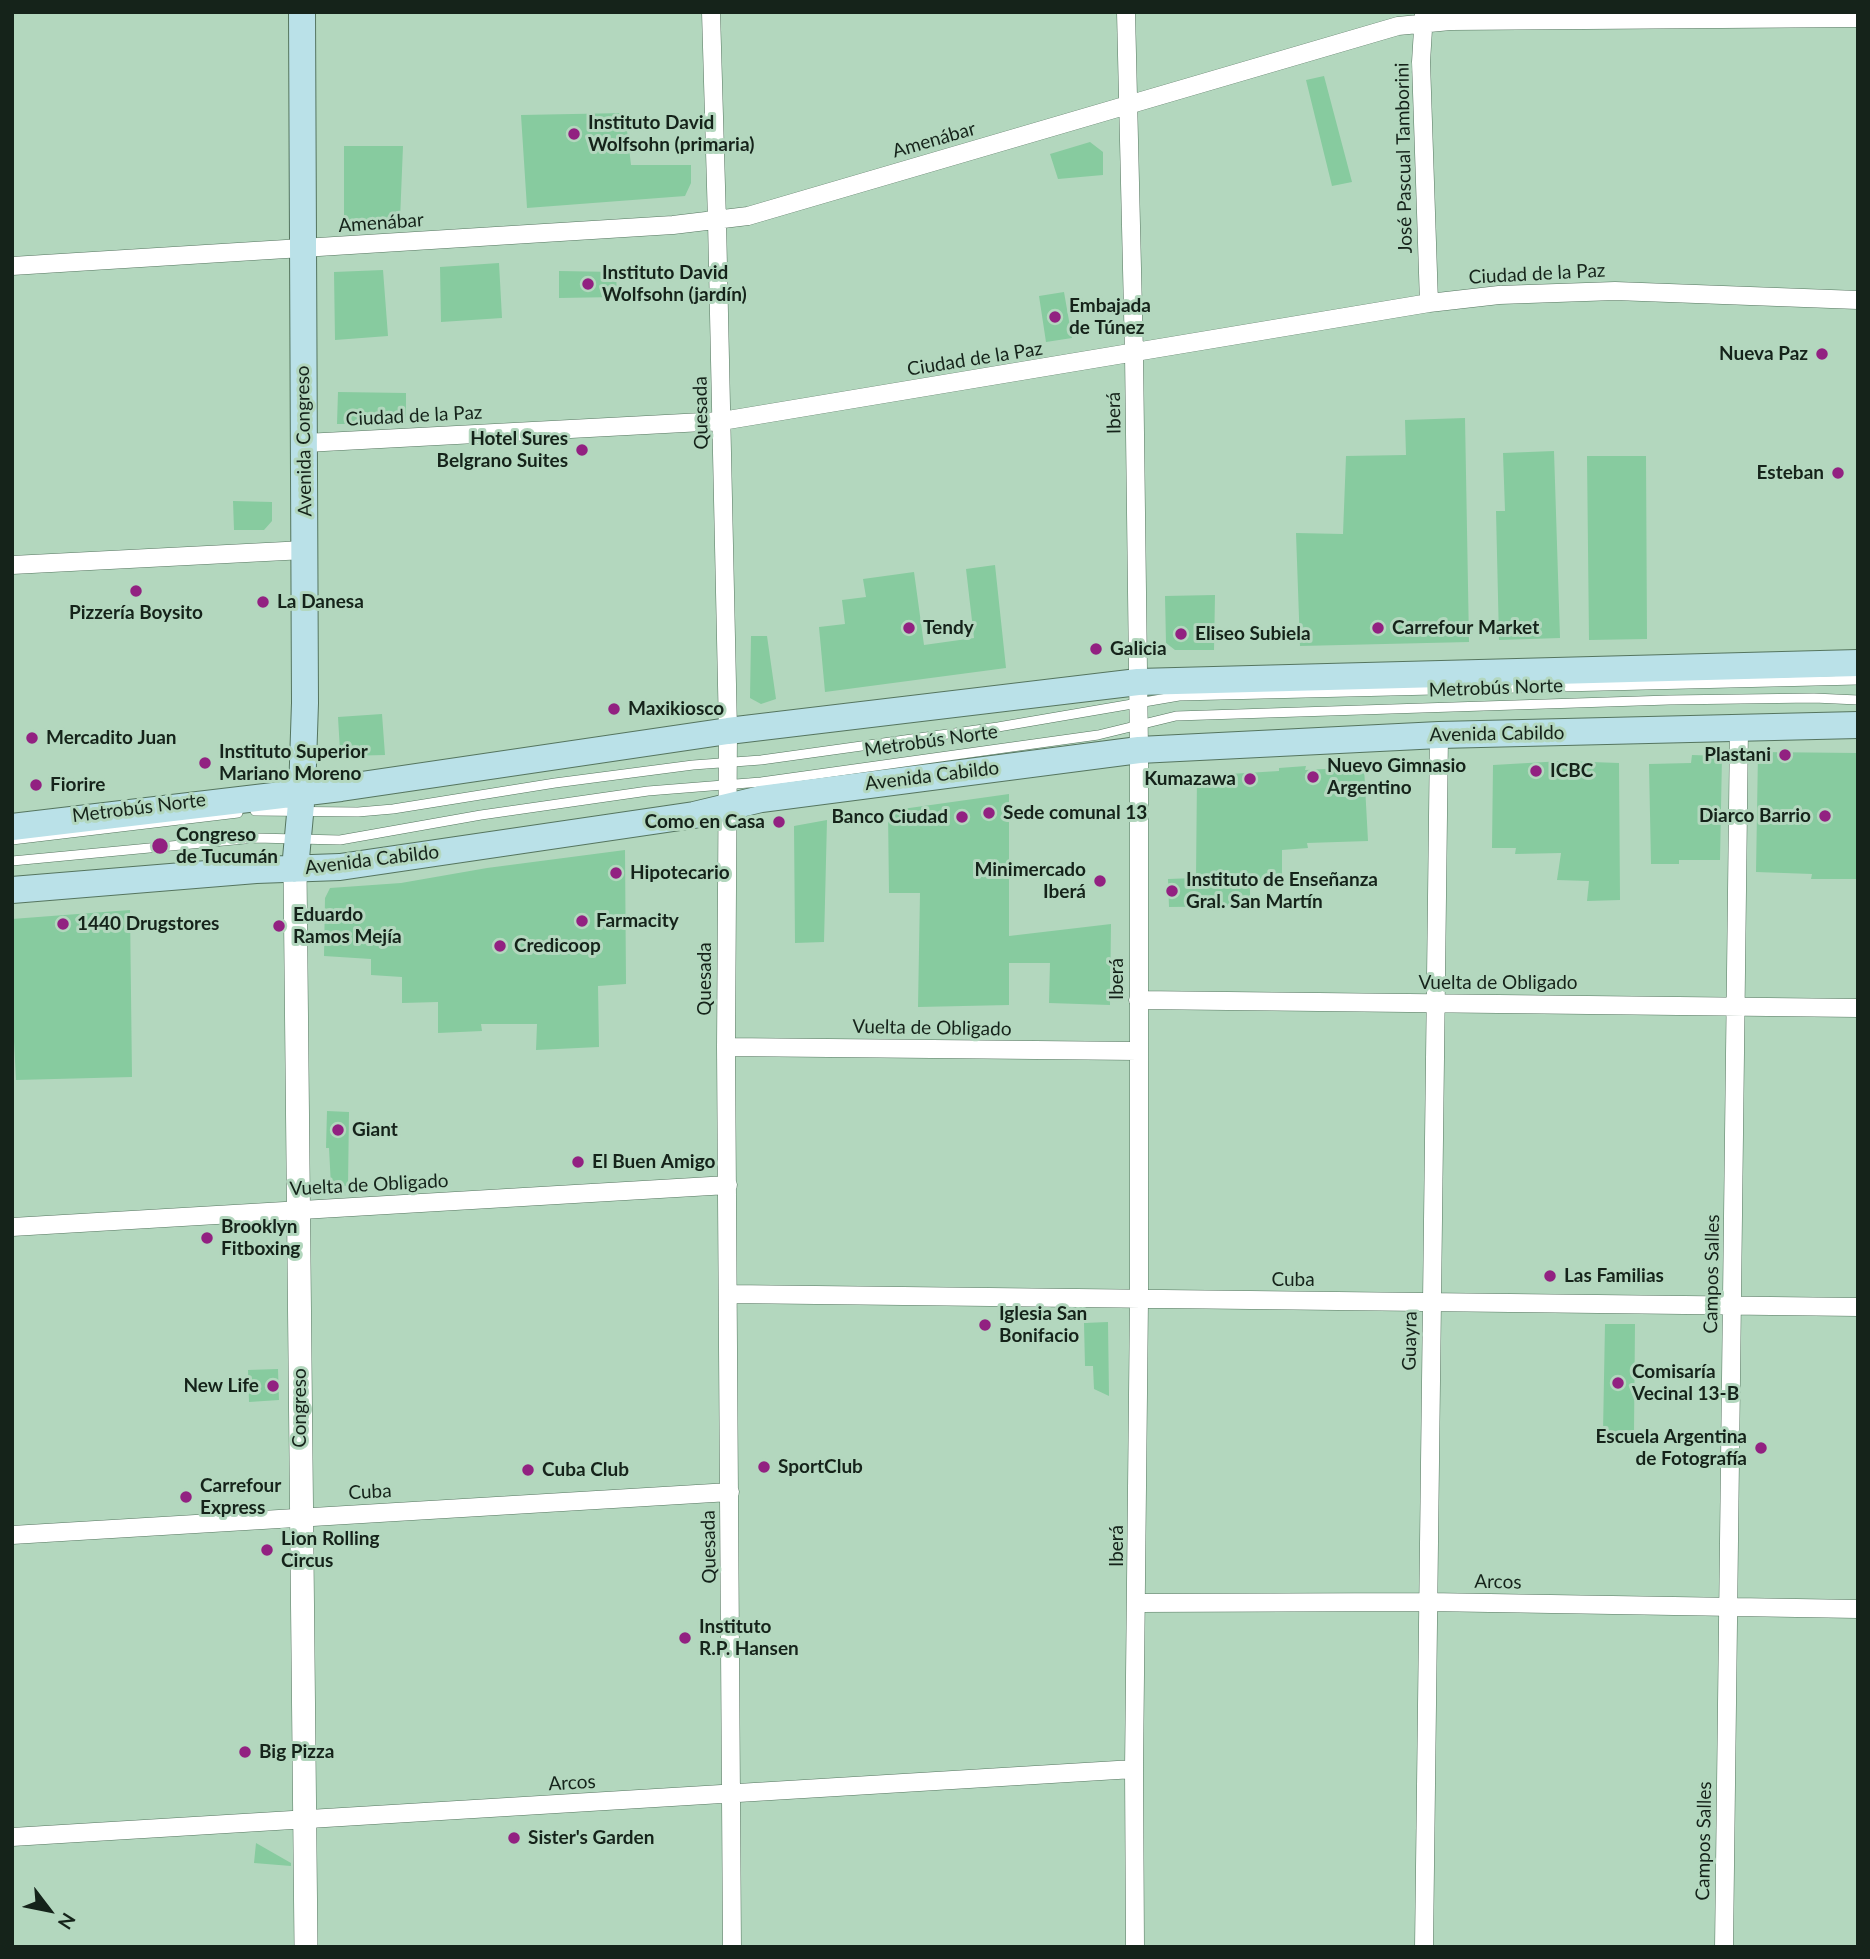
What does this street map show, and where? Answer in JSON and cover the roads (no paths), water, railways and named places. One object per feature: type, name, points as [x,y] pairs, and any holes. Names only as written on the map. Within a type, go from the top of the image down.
[{"type":"main road","name":"Avenida Congreso","points":[[295,869],[301,802],[305,550],[302,12]]},
{"type":"main road","points":[[12,827],[301,802],[728,731],[1138,693],[1858,663]]},
{"type":"main road","name":"Avenida Cabildo","points":[[12,890],[368,863],[694,815],[726,796],[761,799],[1139,737],[1439,735],[1858,725]]},
{"type":"street","name":"Quesada","points":[[711,12],[728,731],[726,1047],[732,1947]]},
{"type":"street","name":"Iberá","points":[[1126,12],[1130,106],[1139,737],[1135,1947]]},
{"type":"street","name":"Amenábar","points":[[12,266],[718,221],[748,216],[1424,18],[1858,18]]},
{"type":"street","name":"José Pascual Tamborini","points":[[1424,18],[1422,62],[1429,303]]},
{"type":"street","name":"Ciudad de la Paz","points":[[305,443],[722,421],[1429,303],[1499,295],[1615,291],[1858,300]]},
{"type":"street","points":[[12,565],[305,550]]},
{"type":"street","name":"Campos Salles","points":[[1724,1947],[1740,728]]},
{"type":"street","name":"Guayra","points":[[1424,1947],[1439,735]]},
{"type":"street","name":"Congreso","points":[[295,869],[306,1947]]},
{"type":"street","name":"Vuelta de Obligado","points":[[1138,1000],[1858,1008]]},
{"type":"street","name":"Vuelta de Obligado","points":[[726,1047],[1138,1051]]},
{"type":"street","name":"Vuelta de Obligado","points":[[12,1227],[728,1185]]},
{"type":"street","name":"Cuba","points":[[729,1294],[1858,1307]]},
{"type":"street","name":"Cuba","points":[[12,1535],[730,1492]]},
{"type":"street","name":"Arcos","points":[[1137,1603],[1428,1602],[1858,1609]]},
{"type":"street","name":"Arcos","points":[[12,1837],[1134,1769]]},
{"type":"lane","name":"Metrobús Norte","points":[[12,840],[264,810],[301,802],[358,812],[393,809],[569,781],[985,729],[1138,693],[1179,696],[1858,680]]},
{"type":"lane","name":"Metrobús Norte","points":[[1139,737],[1176,716],[1669,700],[1858,700]]},
{"type":"lane","name":"Metrobús Norte","points":[[12,861],[255,838],[340,840],[648,791],[726,796]]},
{"type":"place","name":"Instituto David Wolfsohn (primaria)","points":[[574,134]]},
{"type":"place","name":"Instituto David Wolfsohn (jardín)","points":[[588,284]]},
{"type":"place","name":"Embajada de Túnez","points":[[1055,317]]},
{"type":"place","name":"Nueva Paz","points":[[1822,354]]},
{"type":"place","name":"Hotel Sures Belgrano Suites","points":[[582,450]]},
{"type":"place","name":"Esteban","points":[[1838,473]]},
{"type":"place","name":"Pizzería Boysito","points":[[136,591]]},
{"type":"place","name":"La Danesa","points":[[263,602]]},
{"type":"place","name":"Tendy","points":[[909,628]]},
{"type":"place","name":"Carrefour Market","points":[[1378,628]]},
{"type":"place","name":"Eliseo Subiela","points":[[1181,634]]},
{"type":"place","name":"Galicia","points":[[1096,649]]},
{"type":"place","name":"Maxikiosco","points":[[614,709]]},
{"type":"place","name":"Mercadito Juan","points":[[32,738]]},
{"type":"place","name":"Plastani","points":[[1785,755]]},
{"type":"place","name":"Instituto Superior Mariano Moreno","points":[[205,763]]},
{"type":"place","name":"ICBC","points":[[1536,771]]},
{"type":"place","name":"Nuevo Gimnasio Argentino","points":[[1313,777]]},
{"type":"place","name":"Kumazawa","points":[[1250,779]]},
{"type":"place","name":"Fiorire","points":[[36,785]]},
{"type":"place","name":"Sede comunal 13","points":[[989,813]]},
{"type":"place","name":"Diarco Barrio","points":[[1825,816]]},
{"type":"place","name":"Banco Ciudad","points":[[962,817]]},
{"type":"place","name":"Como en Casa","points":[[779,822]]},
{"type":"place","name":"Congreso de Tucumán","points":[[160,846]]},
{"type":"place","name":"Hipotecario","points":[[616,873]]},
{"type":"place","name":"Minimercado Iberá","points":[[1100,881]]},
{"type":"place","name":"Instituto de Enseñanza Gral. San Martín","points":[[1172,891]]},
{"type":"place","name":"Farmacity","points":[[582,921]]},
{"type":"place","name":"1440 Drugstores","points":[[63,924]]},
{"type":"place","name":"Eduardo Ramos Mejía","points":[[279,926]]},
{"type":"place","name":"Credicoop","points":[[500,946]]},
{"type":"place","name":"Giant","points":[[338,1130]]},
{"type":"place","name":"El Buen Amigo","points":[[578,1162]]},
{"type":"place","name":"Brooklyn Fitboxing","points":[[207,1238]]},
{"type":"place","name":"Las Familias","points":[[1550,1276]]},
{"type":"place","name":"Iglesia San Bonifacio","points":[[985,1325]]},
{"type":"place","name":"Comisaría Vecinal 13-B","points":[[1618,1383]]},
{"type":"place","name":"New Life","points":[[273,1386]]},
{"type":"place","name":"Escuela Argentina de Fotografía","points":[[1761,1448]]},
{"type":"place","name":"SportClub","points":[[764,1467]]},
{"type":"place","name":"Cuba Club","points":[[528,1470]]},
{"type":"place","name":"Carrefour Express","points":[[186,1497]]},
{"type":"place","name":"Lion Rolling Circus","points":[[267,1550]]},
{"type":"place","name":"Instituto R.P. Hansen","points":[[685,1638]]},
{"type":"place","name":"Big Pizza","points":[[245,1752]]},
{"type":"place","name":"Sister's Garden","points":[[514,1838]]}]
